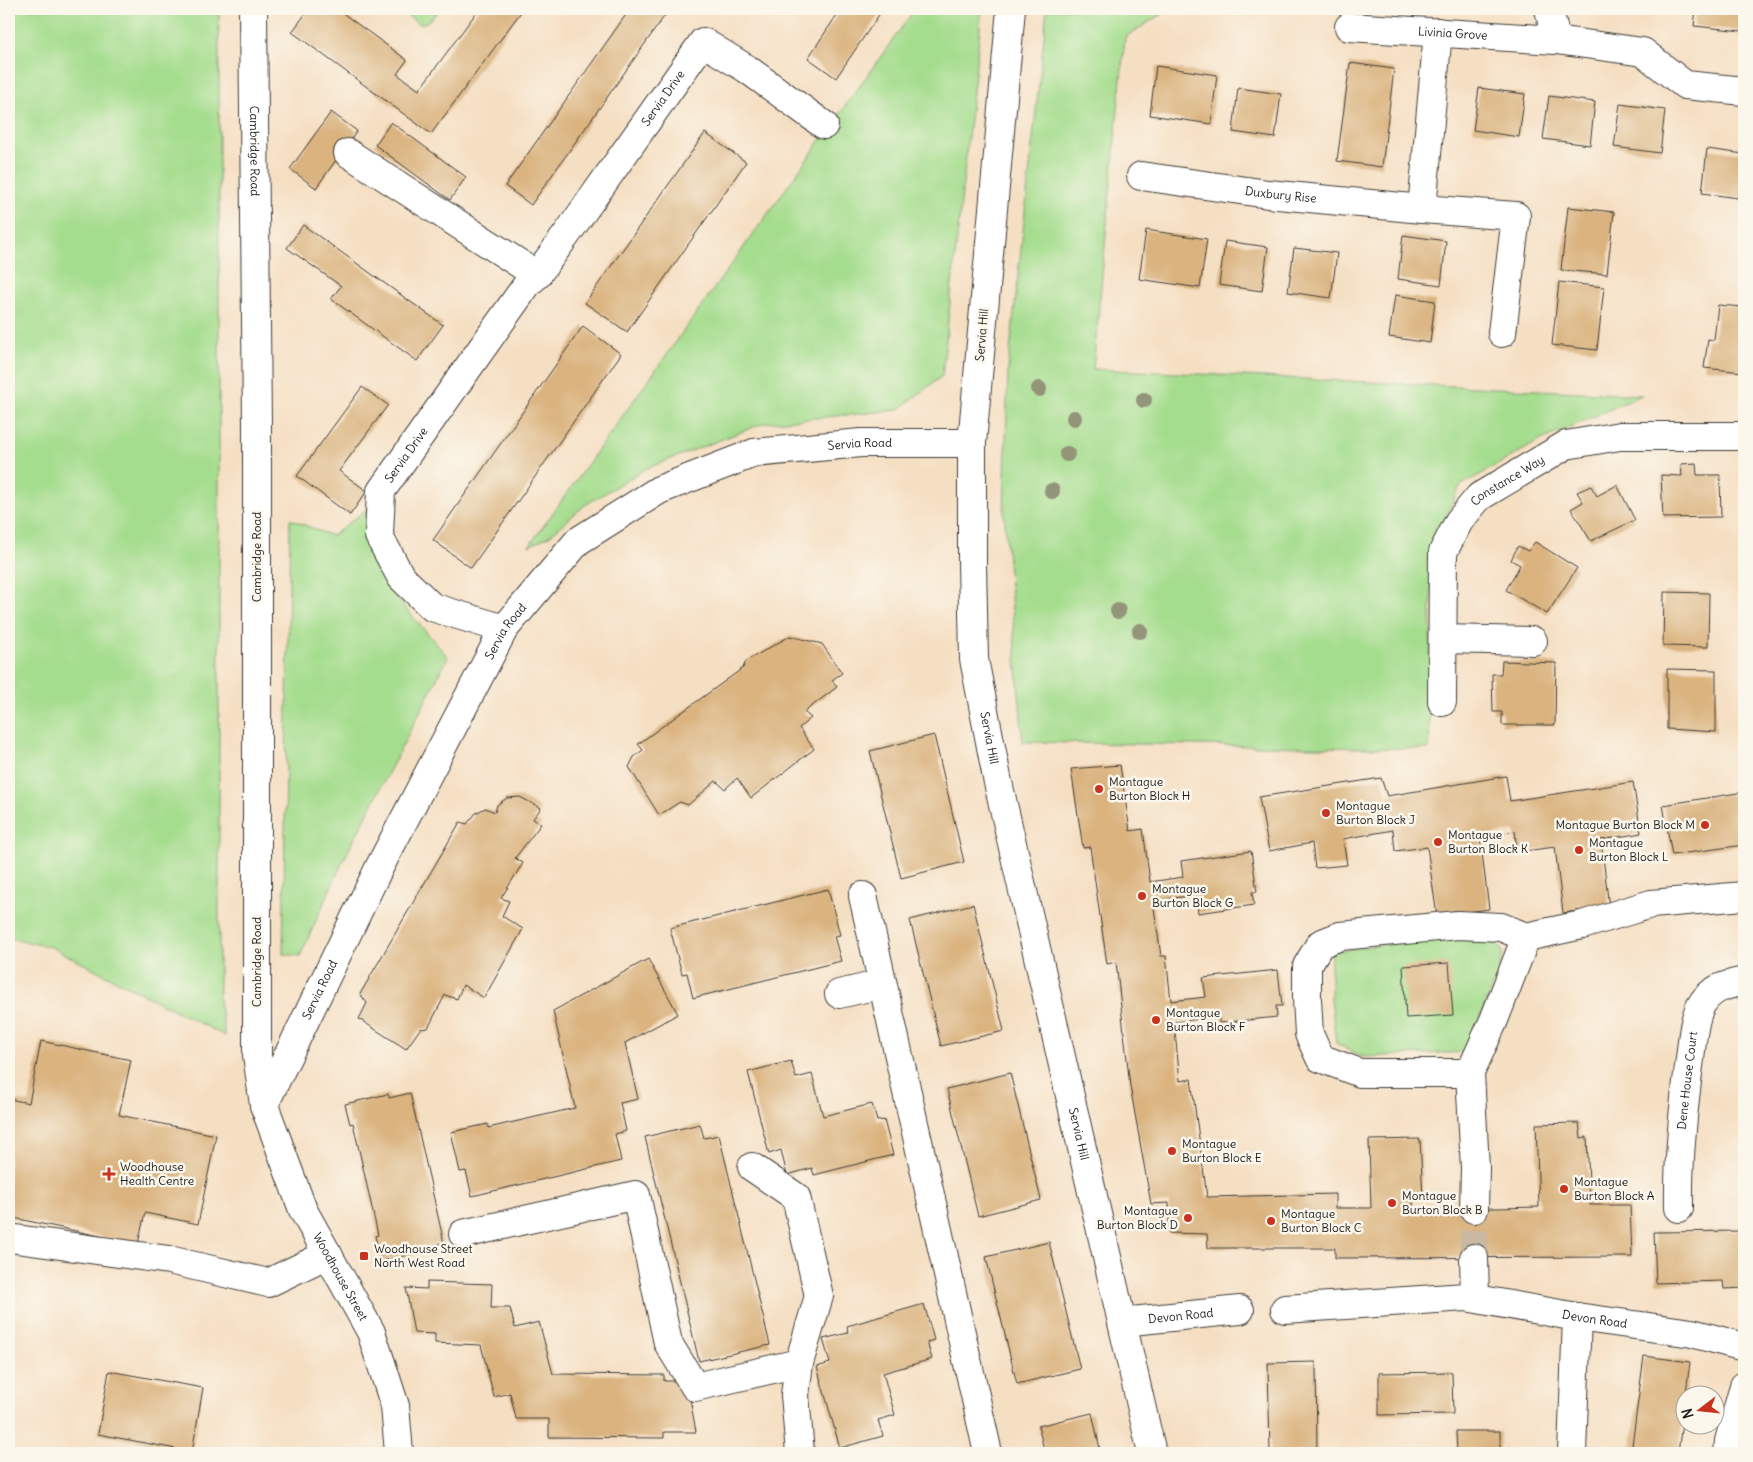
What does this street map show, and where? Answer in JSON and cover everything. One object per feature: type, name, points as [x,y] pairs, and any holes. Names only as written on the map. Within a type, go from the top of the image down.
[{"type":"street","name":"Cambridge Road","points":[[253,9],[257,426],[257,1055],[264,1104]]},
{"type":"street","name":"Servia Hill","points":[[1011,9],[972,443],[974,659],[997,778],[1152,1453]]},
{"type":"street","points":[[1549,9],[1556,40]]},
{"type":"street","name":"Livinia Grove","points":[[1349,27],[1556,40],[1643,52],[1685,85],[1744,91]]},
{"type":"street","points":[[1422,209],[1438,32]]},
{"type":"street","name":"Servia Drive","points":[[504,629],[432,607],[401,577],[379,536],[382,491],[528,283],[537,274],[703,42],[747,69],[824,125]]},
{"type":"street","points":[[348,153],[537,274]]},
{"type":"street","name":"Duxbury Rise","points":[[1141,176],[1268,194],[1516,216],[1502,334]]},
{"type":"street","name":"Constance Way","points":[[1442,702],[1443,552],[1459,521],[1479,497],[1566,445],[1620,436],[1744,436]]},
{"type":"street","name":"Servia Road","points":[[264,1104],[380,866],[504,629],[578,541],[659,490],[754,453],[861,443],[972,443]]},
{"type":"street","points":[[1443,639],[1533,641]]},
{"type":"street","points":[[863,896],[988,1453]]},
{"type":"street","points":[[1470,1073],[1360,1073],[1320,1058],[1309,1034],[1307,966],[1320,944],[1340,936],[1458,925],[1501,927],[1526,936],[1582,925],[1651,904],[1744,896]]},
{"type":"street","points":[[1474,1209],[1475,1168],[1470,1073],[1494,1020],[1526,936]]},
{"type":"street","name":"Dene House Court","points":[[1679,1208],[1678,1165],[1694,1030],[1698,1014],[1701,1006],[1717,987],[1744,981]]},
{"type":"street","points":[[839,994],[882,984]]},
{"type":"street","name":"Woodhouse Street","points":[[264,1104],[303,1210],[371,1332],[396,1406],[399,1453]]},
{"type":"street","points":[[752,1167],[796,1197],[819,1296],[799,1363],[795,1395],[800,1453]]},
{"type":"street","points":[[463,1234],[636,1195],[668,1343],[695,1387],[799,1363]]},
{"type":"street","points":[[9,1238],[168,1260],[268,1283],[328,1254]]},
{"type":"street","points":[[1474,1258],[1475,1298]]},
{"type":"street","name":"Devon Road","points":[[1285,1309],[1475,1298],[1576,1317],[1692,1333],[1744,1347]]},
{"type":"street","name":"Devon Road","points":[[1122,1322],[1240,1310]]},
{"type":"street","points":[[1572,1453],[1576,1317]]},
{"type":"street","points":[[1728,1453],[1729,1441],[1744,1386]]},
{"type":"green space","points":[[9,9],[219,9],[219,999],[225,1036],[51,947],[9,938]]},
{"type":"green space","points":[[399,9],[436,9],[437,13],[427,22],[419,24]]},
{"type":"green space","points":[[915,9],[982,9],[942,376],[898,410],[764,423],[645,469],[585,505],[549,536],[529,546]]},
{"type":"green space","points":[[1047,9],[1170,9],[1125,37],[1093,369],[1642,395],[1541,440],[1460,486],[1432,547],[1429,749],[1023,742],[1004,513],[1008,369]]},
{"type":"green space","points":[[368,508],[368,548],[388,588],[448,657],[342,863],[300,956],[283,954],[290,519],[332,536]]},
{"type":"green space","points":[[1448,935],[1493,937],[1503,952],[1499,972],[1465,1052],[1363,1057],[1336,1043],[1331,998],[1331,952]]},
{"type":"building","points":[[309,9],[337,9],[407,60],[397,74],[419,90],[479,9],[523,9],[431,134],[292,32]]},
{"type":"building","points":[[630,9],[665,9],[668,11],[531,205],[505,186]]},
{"type":"building","points":[[841,9],[883,9],[836,78],[808,58]]},
{"type":"building","points":[[1696,9],[1744,9],[1742,31],[1694,26]]},
{"type":"building","points":[[1350,63],[1394,69],[1382,167],[1337,161]]},
{"type":"building","points":[[1156,66],[1217,75],[1211,124],[1150,115]]},
{"type":"building","points":[[1238,88],[1281,94],[1275,138],[1233,132]]},
{"type":"building","points":[[1479,88],[1525,94],[1519,137],[1473,130]]},
{"type":"building","points":[[1549,96],[1595,102],[1590,145],[1543,139]]},
{"type":"building","points":[[1620,104],[1665,110],[1660,153],[1614,147]]},
{"type":"building","points":[[331,112],[357,131],[316,188],[290,169]]},
{"type":"building","points":[[391,122],[466,177],[450,200],[375,145]]},
{"type":"building","points":[[705,133],[746,162],[627,332],[585,303]]},
{"type":"building","points":[[1707,149],[1744,154],[1744,199],[1702,193]]},
{"type":"building","points":[[1568,207],[1614,212],[1607,274],[1561,270]]},
{"type":"building","points":[[303,225],[443,325],[417,361],[331,299],[341,286],[287,248]]},
{"type":"building","points":[[1146,230],[1207,239],[1200,288],[1139,279]]},
{"type":"building","points":[[1403,235],[1446,241],[1441,285],[1398,279]]},
{"type":"building","points":[[1225,241],[1268,247],[1262,291],[1219,285]]},
{"type":"building","points":[[1294,248],[1337,253],[1331,298],[1288,292]]},
{"type":"building","points":[[1559,282],[1604,287],[1597,350],[1552,345]]},
{"type":"building","points":[[1395,295],[1435,301],[1430,343],[1389,337]]},
{"type":"building","points":[[1718,305],[1744,307],[1743,372],[1704,368],[1708,339],[1714,340]]},
{"type":"building","points":[[583,326],[621,354],[471,568],[433,540]]},
{"type":"building","points":[[362,387],[388,405],[339,471],[367,491],[350,515],[297,476]]},
{"type":"building","points":[[1696,463],[1697,475],[1720,475],[1721,517],[1663,518],[1661,475],[1682,476],[1681,464]]},
{"type":"building","points":[[1617,485],[1635,520],[1591,541],[1571,509],[1583,502],[1577,492],[1591,486],[1597,496]]},
{"type":"building","points":[[1535,542],[1577,568],[1547,614],[1506,590],[1520,565],[1511,560],[1518,546],[1528,551]]},
{"type":"building","points":[[1664,592],[1709,593],[1708,647],[1663,646]]},
{"type":"building","points":[[790,636],[822,644],[842,673],[832,680],[837,687],[804,712],[811,718],[799,728],[814,749],[751,798],[737,778],[725,789],[716,781],[688,805],[680,802],[659,815],[629,767],[634,757],[643,750],[638,744],[743,668],[746,661]]},
{"type":"building","points":[[1502,661],[1556,663],[1555,725],[1502,725],[1502,712],[1493,712],[1492,674],[1501,674]]},
{"type":"building","points":[[1667,669],[1716,670],[1716,732],[1667,729]]},
{"type":"building","points":[[934,735],[964,862],[901,878],[870,751]]},
{"type":"building","points":[[1120,765],[1130,831],[1143,829],[1150,882],[1183,877],[1181,861],[1251,851],[1257,892],[1252,892],[1254,905],[1198,913],[1196,895],[1153,901],[1161,956],[1166,956],[1171,1001],[1206,997],[1203,978],[1278,970],[1282,1006],[1276,1006],[1277,1017],[1219,1023],[1219,1017],[1174,1022],[1180,1081],[1191,1079],[1207,1197],[1335,1194],[1335,1208],[1371,1208],[1369,1140],[1420,1139],[1423,1198],[1413,1198],[1413,1210],[1539,1207],[1536,1124],[1579,1123],[1581,1138],[1587,1137],[1590,1205],[1630,1205],[1632,1257],[1335,1258],[1335,1248],[1208,1248],[1207,1234],[1169,1233],[1169,1203],[1151,1204],[1130,1086],[1116,962],[1107,964],[1090,847],[1083,848],[1071,769]]},
{"type":"building","points":[[1506,776],[1510,801],[1633,782],[1641,833],[1601,840],[1609,907],[1563,913],[1555,847],[1517,852],[1515,831],[1480,837],[1489,909],[1437,916],[1427,847],[1395,851],[1393,830],[1343,839],[1347,865],[1315,868],[1312,843],[1269,851],[1259,797],[1381,778],[1387,796]]},
{"type":"building","name":"Montague Burton Block M","points":[[1744,792],[1744,845],[1672,855],[1663,805]]},
{"type":"building","points":[[520,797],[541,808],[533,819],[541,824],[515,858],[523,863],[501,898],[509,901],[502,916],[523,929],[484,998],[463,985],[457,999],[445,995],[428,1028],[420,1029],[406,1049],[359,1019],[367,1003],[360,994],[460,822],[467,824],[476,813],[485,808],[495,812],[497,805],[507,798]]},
{"type":"building","points":[[828,889],[840,935],[834,936],[841,961],[693,998],[687,973],[682,974],[670,928]]},
{"type":"building","points":[[973,904],[1004,1031],[941,1046],[910,920]]},
{"type":"building","points":[[648,959],[678,1014],[625,1043],[638,1099],[620,1103],[626,1131],[615,1134],[621,1161],[472,1196],[466,1171],[460,1172],[451,1132],[488,1124],[488,1128],[575,1108],[553,1011]]},
{"type":"building","points":[[1449,963],[1453,1015],[1406,1018],[1403,966]]},
{"type":"building","name":"Woodhouse Health Centre","points":[[41,1041],[131,1060],[119,1115],[216,1135],[198,1224],[145,1213],[138,1244],[9,1217],[9,1099],[29,1103]]},
{"type":"building","points":[[791,1061],[796,1078],[812,1074],[823,1116],[872,1104],[877,1121],[884,1120],[893,1155],[814,1175],[812,1168],[787,1175],[781,1150],[769,1154],[748,1072]]},
{"type":"building","points":[[1010,1073],[1041,1200],[978,1216],[947,1089]]},
{"type":"building","points":[[410,1093],[444,1243],[421,1248],[421,1252],[381,1261],[375,1236],[378,1235],[353,1123],[350,1124],[345,1104],[388,1094],[389,1098]]},
{"type":"building","points":[[700,1124],[704,1138],[719,1135],[770,1345],[699,1361],[645,1137]]},
{"type":"building","points":[[1744,1231],[1744,1288],[1724,1289],[1723,1281],[1656,1283],[1654,1232]]},
{"type":"building","points":[[1049,1242],[1080,1369],[1017,1384],[986,1257]]},
{"type":"building","points":[[427,1282],[492,1284],[491,1308],[510,1308],[515,1328],[539,1322],[553,1374],[664,1375],[664,1381],[687,1381],[696,1432],[664,1432],[664,1438],[549,1437],[549,1419],[516,1419],[510,1393],[494,1397],[481,1345],[435,1343],[435,1334],[414,1333],[406,1288],[427,1289]]},
{"type":"building","points":[[924,1304],[934,1340],[927,1342],[932,1359],[883,1373],[895,1415],[878,1420],[883,1436],[840,1448],[817,1367],[830,1363],[823,1339],[848,1333],[847,1326]]},
{"type":"building","points":[[1644,1356],[1690,1362],[1687,1384],[1676,1384],[1676,1434],[1681,1434],[1678,1453],[1631,1453]]},
{"type":"building","points":[[1316,1362],[1317,1453],[1270,1453],[1268,1363]]},
{"type":"building","points":[[109,1371],[203,1388],[192,1452],[98,1434]]},
{"type":"building","points":[[1452,1372],[1453,1414],[1379,1415],[1379,1373]]},
{"type":"building","points":[[1092,1413],[1101,1453],[1045,1453],[1038,1426]]},
{"type":"building","points":[[1456,1431],[1500,1431],[1500,1453],[1457,1453]]},
{"type":"tunnel","points":[[1474,1209],[1474,1258]]},
{"type":"place","name":"Montague Burton Block H","points":[[1099,789]]},
{"type":"place","name":"Montague Burton Block J","points":[[1326,813]]},
{"type":"place","name":"Montague Burton Block M","points":[[1705,825]]},
{"type":"place","name":"Montague Burton Block K","points":[[1438,842]]},
{"type":"place","name":"Montague Burton Block L","points":[[1579,850]]},
{"type":"place","name":"Montague Burton Block G","points":[[1142,896]]},
{"type":"place","name":"Montague Burton Block F","points":[[1156,1020]]},
{"type":"place","name":"Montague Burton Block E","points":[[1172,1151]]},
{"type":"place","name":"Woodhouse Health Centre","points":[[109,1174]]},
{"type":"place","name":"Montague Burton Block A","points":[[1564,1189]]},
{"type":"place","name":"Montague Burton Block B","points":[[1392,1203]]},
{"type":"place","name":"Montague Burton Block D","points":[[1188,1218]]},
{"type":"place","name":"Montague Burton Block C","points":[[1271,1221]]},
{"type":"place","name":"Woodhouse Street North West Road","points":[[364,1256]]}]
